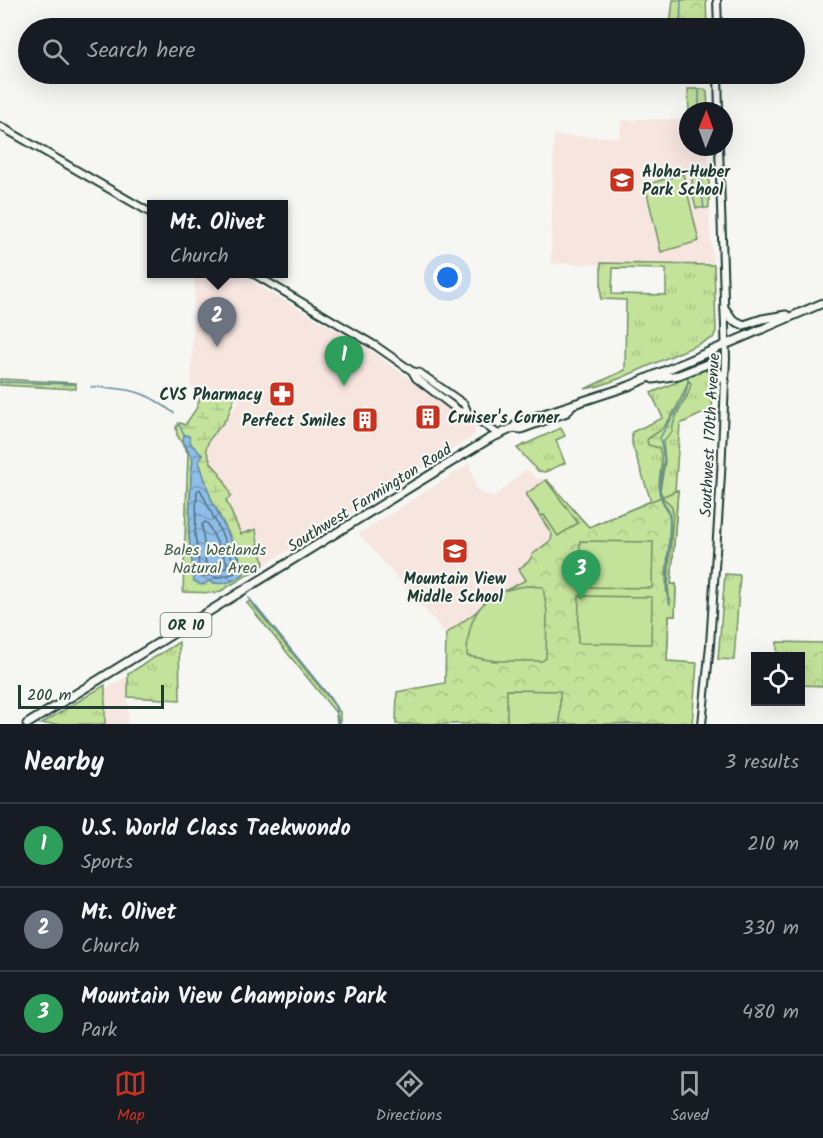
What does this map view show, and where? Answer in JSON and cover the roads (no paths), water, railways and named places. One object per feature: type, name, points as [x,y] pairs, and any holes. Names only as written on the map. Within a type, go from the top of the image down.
[{"type":"main road","points":[[717,0],[718,18]]},
{"type":"main road","points":[[718,84],[719,102]]},
{"type":"main road","points":[[0,126],[147,211]]},
{"type":"main road","name":"Southwest 170th Avenue","points":[[702,724],[710,645],[723,450],[726,345],[719,156]]},
{"type":"main road","points":[[262,278],[376,346],[412,371],[420,373],[465,404],[468,413],[498,434]]},
{"type":"main road","name":"Southwest Farmington Road","points":[[27,724],[498,434],[513,428],[519,422],[639,382],[823,303]]},
{"type":"main road","points":[[725,309],[733,320],[744,325],[762,319],[797,314]]},
{"type":"main road","points":[[639,382],[679,375],[707,364],[715,367],[725,381]]},
{"type":"water","points":[[184,435],[189,436],[191,444],[202,455],[199,462],[209,493],[244,573],[228,582],[209,581],[202,585],[194,581],[189,536],[193,460],[183,441]]},
{"type":"waterway","points":[[680,18],[681,0]]},
{"type":"waterway","points":[[699,90],[699,102]]},
{"type":"waterway","points":[[703,170],[701,189],[704,208]]},
{"type":"waterway","points":[[669,602],[667,592],[670,514],[659,489],[664,459],[660,438],[682,402],[688,378]]},
{"type":"waterway","points":[[0,382],[75,384]]},
{"type":"waterway","points":[[91,387],[121,389],[142,394],[174,413]]},
{"type":"waterway","points":[[178,423],[184,434]]},
{"type":"waterway","points":[[249,598],[328,695],[335,706],[339,724]]},
{"type":"place","name":"Aloha-Huber Park School","points":[[622,180]]},
{"type":"place","name":"Mt. Olivet","points":[[217,347]]},
{"type":"place","name":"U.S. World Class Taekwondo","points":[[344,386]]},
{"type":"place","name":"CVS Pharmacy","points":[[282,394]]},
{"type":"place","name":"Cruiser's Corner","points":[[428,417]]},
{"type":"place","name":"Perfect Smiles","points":[[365,420]]},
{"type":"place","name":"Mountain View Middle School","points":[[455,551]]},
{"type":"place","name":"Mountain View Champions Park","points":[[581,600]]},
{"type":"park label","name":"Bales Wetlands Natural Area","points":[[215,558]]}]
